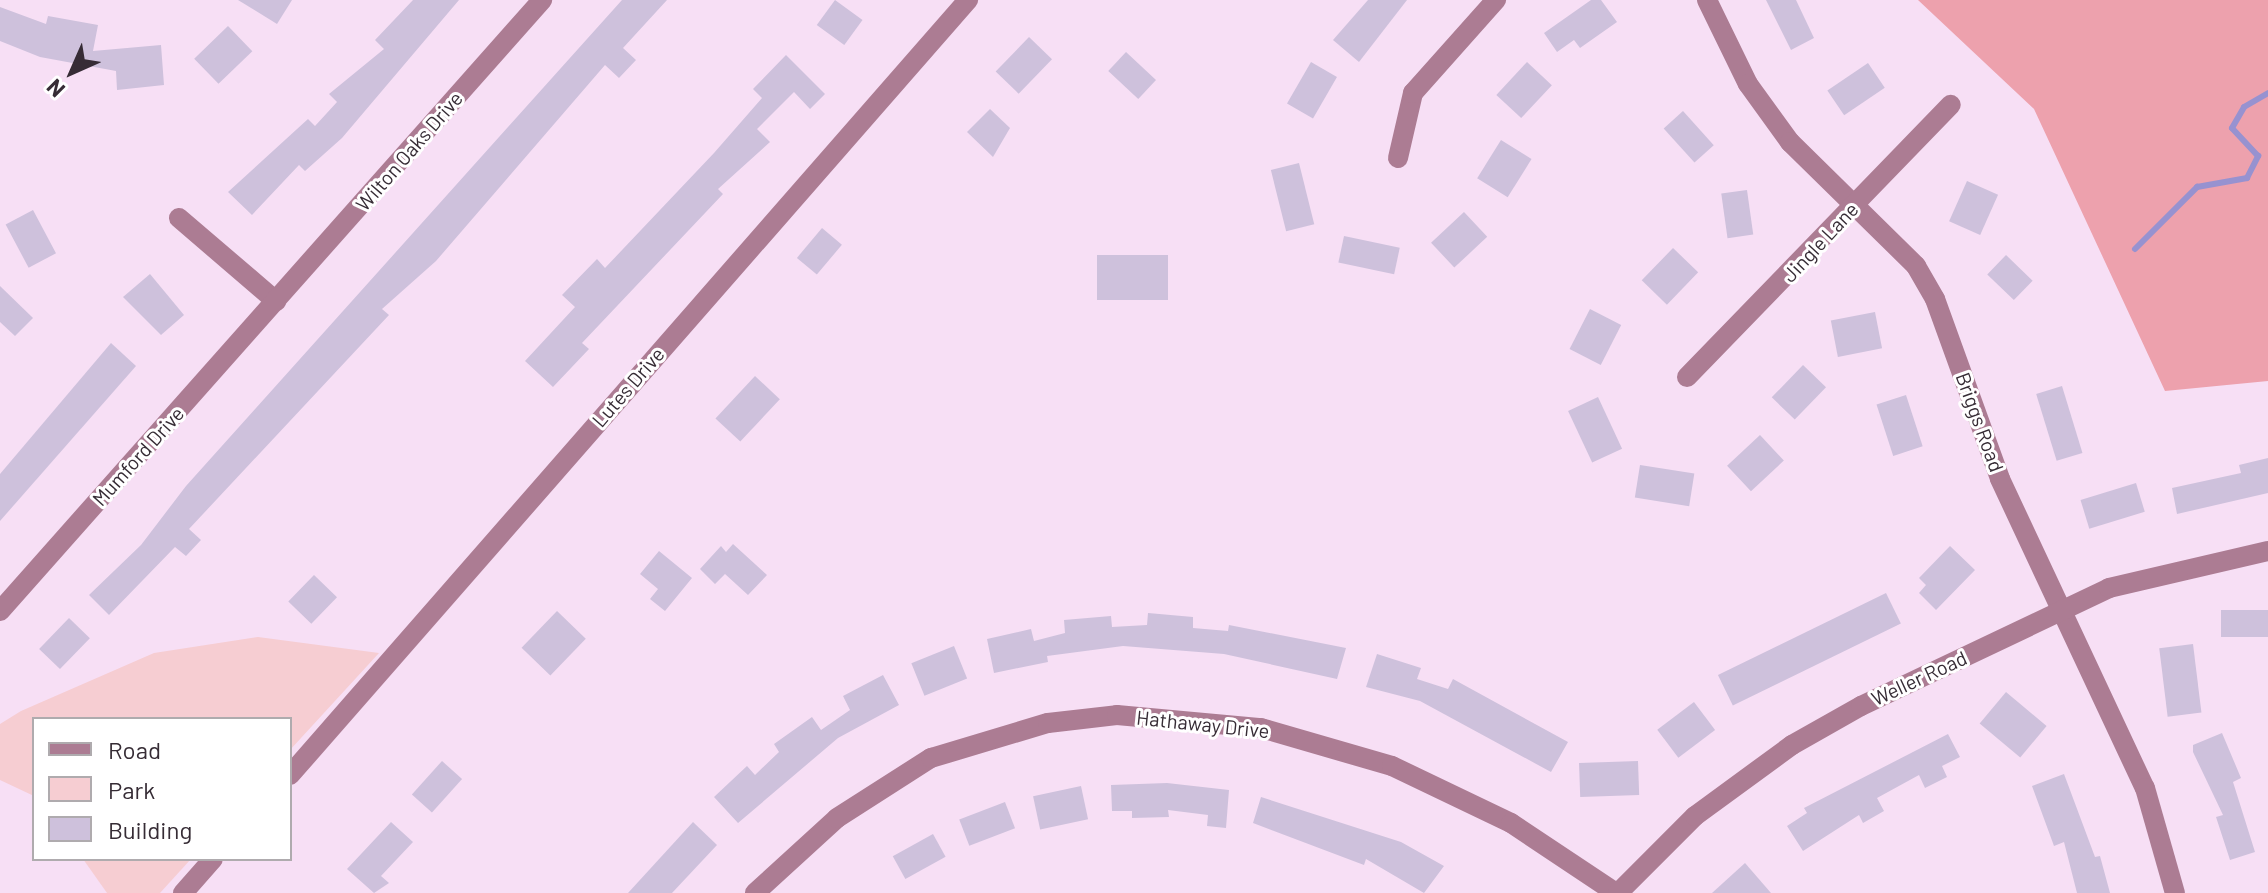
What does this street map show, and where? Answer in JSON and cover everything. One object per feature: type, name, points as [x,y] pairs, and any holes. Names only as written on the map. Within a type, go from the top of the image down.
[{"type":"street","name":"Wilton Oaks Drive","points":[[276,301],[542,0]]},
{"type":"street","name":"Lutes Drive","points":[[292,773],[968,0]]},
{"type":"street","points":[[1398,158],[1413,93],[1496,0]]},
{"type":"street","name":"Briggs Road","points":[[1707,0],[1748,84],[1790,142],[1916,266],[1935,299],[2000,479],[2145,788],[2175,893]]},
{"type":"street","name":"Jingle Lane","points":[[1687,377],[1951,105]]},
{"type":"street","points":[[179,218],[276,301]]},
{"type":"street","name":"Mumford Drive","points":[[0,611],[276,301]]},
{"type":"street","name":"Weller Road","points":[[1617,893],[1695,816],[1792,745],[1861,706],[2109,588],[2171,570],[2268,551]]},
{"type":"street","name":"Hathaway Drive","points":[[755,893],[837,818],[931,758],[1048,723],[1117,715],[1261,728],[1392,766],[1511,823],[1617,893]]},
{"type":"street","points":[[183,893],[211,861]]},
{"type":"green space","points":[[258,637],[379,653],[292,748],[292,717],[32,717],[32,795],[0,780],[0,724],[21,711],[154,653]]},
{"type":"green space","points":[[84,861],[189,861],[160,893],[107,893]]},
{"type":"shaded area","points":[[1918,0],[2268,0],[2268,381],[2165,391],[2034,109]]},
{"type":"building","points":[[238,0],[292,0],[277,24]]},
{"type":"building","points":[[413,0],[459,0],[342,138],[305,171],[299,165],[252,215],[228,192],[308,119],[315,126],[337,102],[329,94],[384,49],[375,40]]},
{"type":"building","points":[[622,0],[667,0],[623,48],[636,60],[619,78],[605,65],[436,261],[382,309],[389,315],[189,529],[201,540],[186,556],[175,547],[109,615],[89,595],[141,545],[186,486]]},
{"type":"building","points":[[835,0],[863,20],[844,45],[817,25]]},
{"type":"building","points":[[1368,0],[1407,0],[1359,62],[1333,40]]},
{"type":"building","points":[[1591,0],[1601,0],[1617,22],[1580,48],[1574,40],[1557,52],[1544,33]]},
{"type":"building","points":[[1766,0],[1796,0],[1814,38],[1791,50]]},
{"type":"building","points":[[0,7],[46,24],[48,16],[98,25],[93,51],[161,45],[164,85],[117,90],[116,71],[40,57],[0,41]]},
{"type":"building","points":[[228,26],[252,51],[219,84],[194,59]]},
{"type":"building","points":[[1029,37],[1052,59],[1019,94],[996,72]]},
{"type":"building","points":[[1126,52],[1156,80],[1138,99],[1108,71]]},
{"type":"building","points":[[786,55],[825,94],[810,109],[794,92],[757,129],[770,142],[718,189],[723,194],[582,343],[589,349],[553,387],[525,361],[575,307],[562,295],[597,259],[605,268],[714,153],[762,98],[753,89]]},
{"type":"building","points":[[1311,62],[1337,77],[1313,119],[1287,104]]},
{"type":"building","points":[[1527,62],[1552,85],[1521,118],[1496,95]]},
{"type":"building","points":[[1868,63],[1885,88],[1844,115],[1827,90]]},
{"type":"building","points":[[990,109],[1010,128],[993,157],[967,132]]},
{"type":"building","points":[[1683,111],[1714,145],[1694,163],[1664,128]]},
{"type":"building","points":[[1501,140],[1532,159],[1508,197],[1477,178]]},
{"type":"building","points":[[1299,163],[1314,224],[1286,231],[1271,170]]},
{"type":"building","points":[[1967,181],[1998,195],[1980,235],[1949,221]]},
{"type":"building","points":[[1747,190],[1753,235],[1728,238],[1721,194]]},
{"type":"building","points":[[33,210],[56,253],[29,268],[6,225]]},
{"type":"building","points":[[1464,212],[1487,237],[1454,268],[1431,243]]},
{"type":"building","points":[[822,228],[842,245],[817,275],[797,258]]},
{"type":"building","points":[[1344,236],[1400,248],[1394,274],[1338,262]]},
{"type":"building","points":[[1673,248],[1698,272],[1667,305],[1642,280]]},
{"type":"building","points":[[1097,255],[1168,255],[1168,300],[1097,300]]},
{"type":"building","points":[[2006,255],[2033,281],[2014,300],[1987,274]]},
{"type":"building","points":[[150,274],[184,315],[161,335],[123,297]]},
{"type":"building","points":[[0,286],[33,318],[15,336],[0,322]]},
{"type":"building","points":[[1590,309],[1621,325],[1601,365],[1570,349]]},
{"type":"building","points":[[1875,312],[1882,348],[1838,357],[1831,321]]},
{"type":"building","points":[[111,343],[136,366],[0,521],[0,474]]},
{"type":"building","points":[[1803,365],[1826,387],[1795,420],[1772,397]]},
{"type":"building","points":[[755,376],[780,399],[740,442],[715,418]]},
{"type":"building","points":[[2062,386],[2082,453],[2057,461],[2036,394]]},
{"type":"building","points":[[1906,395],[1923,446],[1893,456],[1877,405]]},
{"type":"building","points":[[1598,397],[1622,449],[1592,463],[1568,411]]},
{"type":"building","points":[[1760,435],[1784,461],[1751,491],[1727,466]]},
{"type":"building","points":[[2268,458],[2268,493],[2177,514],[2172,488],[2241,473],[2239,465]]},
{"type":"building","points":[[1640,465],[1694,474],[1689,506],[1635,498]]},
{"type":"building","points":[[2136,483],[2145,512],[2089,529],[2081,500]]},
{"type":"building","points":[[733,544],[767,575],[748,595],[725,574],[715,584],[700,569],[721,546],[726,552]]},
{"type":"building","points":[[1950,546],[1975,570],[1936,610],[1919,593],[1926,585],[1919,578]]},
{"type":"building","points":[[659,551],[692,578],[665,611],[650,599],[658,589],[640,574]]},
{"type":"building","points":[[314,575],[337,597],[311,624],[288,602]]},
{"type":"building","points":[[1886,593],[1901,624],[1733,706],[1718,675]]},
{"type":"building","points":[[2221,610],[2268,610],[2268,637],[2221,637]]},
{"type":"building","points":[[557,611],[586,639],[550,675],[522,648]]},
{"type":"building","points":[[1148,613],[1193,617],[1193,628],[1228,631],[1229,625],[1346,648],[1337,679],[1224,654],[1123,646],[1047,656],[1048,662],[994,673],[987,639],[1031,629],[1034,641],[1065,633],[1064,620],[1111,616],[1112,627],[1147,625]]},
{"type":"building","points":[[69,618],[90,638],[60,669],[39,649]]},
{"type":"building","points":[[2193,644],[2201,712],[2168,717],[2159,648]]},
{"type":"building","points":[[954,646],[967,678],[924,696],[911,663]]},
{"type":"building","points":[[1377,654],[1421,668],[1417,679],[1448,689],[1453,679],[1568,742],[1551,772],[1420,701],[1366,687]]},
{"type":"building","points":[[883,675],[899,705],[838,738],[738,823],[714,797],[747,766],[755,775],[779,752],[774,744],[812,717],[821,730],[850,710],[843,696]]},
{"type":"building","points":[[2006,692],[2047,726],[2020,757],[1980,723]]},
{"type":"building","points":[[1694,702],[1715,730],[1678,758],[1657,730]]},
{"type":"building","points":[[2222,733],[2241,778],[2233,782],[2255,852],[2230,860],[2216,817],[2223,815],[2193,752],[2193,745]]},
{"type":"building","points":[[1948,734],[1960,757],[1942,766],[1947,777],[1925,788],[1919,775],[1877,798],[1884,811],[1863,823],[1859,815],[1803,851],[1787,826],[1807,813],[1804,808]]},
{"type":"building","points":[[442,761],[462,779],[432,813],[412,794]]},
{"type":"building","points":[[1638,761],[1639,795],[1580,797],[1579,763]]},
{"type":"building","points":[[2064,774],[2095,857],[2100,856],[2110,893],[2077,893],[2064,842],[2054,846],[2032,786]]},
{"type":"building","points":[[1167,783],[1229,790],[1226,828],[1207,826],[1208,815],[1168,810],[1169,817],[1132,818],[1132,811],[1112,811],[1111,785]]},
{"type":"building","points":[[1081,786],[1088,819],[1040,829],[1033,796]]},
{"type":"building","points":[[1261,797],[1401,842],[1444,866],[1424,893],[1366,859],[1364,865],[1253,823]]},
{"type":"building","points":[[1005,802],[1015,828],[969,846],[959,820]]},
{"type":"building","points":[[391,822],[413,842],[381,876],[389,883],[374,893],[347,869]]},
{"type":"building","points":[[693,822],[717,845],[672,893],[628,893]]},
{"type":"building","points":[[933,834],[946,857],[905,879],[893,856]]},
{"type":"building","points":[[1745,863],[1771,893],[1712,893]]},
{"type":"waterway","points":[[2135,249],[2197,187],[2247,178],[2258,156],[2232,128],[2244,107],[2268,93]]}]
